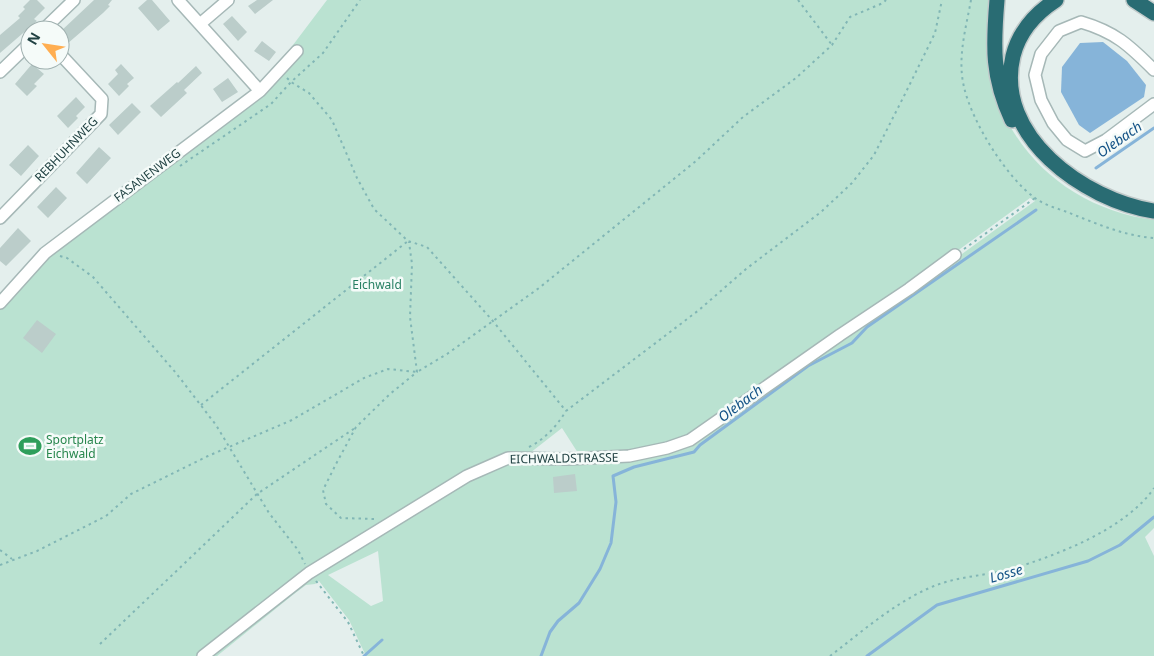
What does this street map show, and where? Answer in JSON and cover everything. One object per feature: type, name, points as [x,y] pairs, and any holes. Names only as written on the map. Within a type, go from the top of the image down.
[{"type":"highway","points":[[996,0],[994,47],[999,90],[1006,108],[1023,138],[1044,164],[1083,194],[1113,208],[1154,218]]},
{"type":"highway","points":[[1056,0],[1036,15],[1027,26],[1015,51],[1011,65],[1012,92],[1022,120],[1049,158],[1073,179],[1116,201],[1154,210]]},
{"type":"highway","points":[[1134,0],[1154,13]]},
{"type":"street","points":[[53,20],[74,0]]},
{"type":"street","points":[[178,0],[260,91]]},
{"type":"street","points":[[200,24],[228,0]]},
{"type":"street","points":[[1154,70],[1128,44],[1100,28],[1081,22],[1059,31],[1041,54],[1035,75],[1041,100],[1053,123],[1067,140],[1085,151],[1106,140],[1154,104]]},
{"type":"street","name":"FASANENWEG","points":[[0,303],[45,253],[260,91],[297,51]]},
{"type":"street","points":[[0,72],[20,53]]},
{"type":"street","name":"REBHUHNWEG","points":[[0,218],[100,114],[102,99],[70,65]]},
{"type":"street","name":"EICHWALDSTRASSE","points":[[203,656],[309,573],[467,476],[508,458],[566,459],[629,456],[666,448],[690,440],[909,289],[955,255]]},
{"type":"path","points":[[181,166],[271,104],[291,82],[323,53],[360,0]]},
{"type":"path","points":[[798,0],[832,45]]},
{"type":"path","points":[[100,644],[258,494],[356,427],[390,394],[417,372],[446,354],[539,288],[689,167],[743,117],[796,78],[832,45],[850,17],[886,0]]},
{"type":"path","points":[[508,458],[538,443],[557,426],[566,411],[699,310],[746,269],[821,212],[852,183],[874,156],[910,86],[935,33],[942,0]]},
{"type":"path","points":[[971,0],[961,60],[964,87],[979,127],[999,159],[1035,198],[1137,237],[1154,238]]},
{"type":"path","points":[[279,71],[291,82],[309,93],[332,120],[357,178],[374,209],[408,240],[427,247],[492,320],[566,411]]},
{"type":"path","points":[[955,255],[1035,198]]},
{"type":"path","points":[[408,240],[412,264],[410,317],[417,372]]},
{"type":"path","points":[[200,406],[408,240]]},
{"type":"path","points":[[45,253],[67,258],[92,277],[176,373],[230,447],[269,514],[298,550],[309,573],[348,622],[363,655]]},
{"type":"path","points":[[0,565],[37,551],[106,516],[130,494],[292,420],[364,378],[388,369],[417,372]]},
{"type":"path","points":[[356,427],[323,490],[326,504],[341,518],[382,519],[391,523]]},
{"type":"path","points":[[830,656],[894,607],[933,586],[954,579],[1010,569],[1076,546],[1116,524],[1148,497],[1154,488]]},
{"type":"path","points":[[0,550],[13,560]]},
{"type":"green space","name":"Eichwald","points":[[327,0],[990,0],[988,49],[997,95],[1009,123],[1025,148],[1045,170],[1069,189],[1095,203],[1124,214],[1154,220],[1154,528],[1145,537],[1154,556],[1154,656],[366,656],[349,620],[319,581],[315,584],[306,585],[217,656],[0,656],[0,298],[44,251],[262,86]],"holes":[[[1030,198],[1035,201],[911,291],[811,357],[691,442],[671,450],[629,459],[592,462],[521,460],[562,428],[578,453],[601,455],[664,446],[690,437],[938,265]],[[378,551],[383,601],[371,606],[328,575]]]},
{"type":"water","points":[[1103,42],[1127,61],[1146,85],[1144,97],[1090,133],[1079,125],[1061,92],[1062,67],[1080,43]]},
{"type":"building","points":[[30,0],[37,0],[45,8],[34,19],[36,20],[20,20],[20,36],[0,53],[0,35],[20,18],[18,16],[25,9],[23,7]]},
{"type":"building","points":[[94,0],[112,0],[108,5],[110,6],[103,13],[70,41],[70,23]]},
{"type":"building","points":[[147,0],[152,0],[170,21],[158,31],[138,8]]},
{"type":"building","points":[[257,0],[273,0],[255,14],[248,6]]},
{"type":"building","points":[[232,16],[247,32],[238,41],[223,24]]},
{"type":"building","points":[[262,41],[276,52],[269,61],[254,51]]},
{"type":"building","points":[[121,64],[134,78],[127,84],[129,86],[119,96],[108,84],[118,74],[115,70]]},
{"type":"building","points":[[196,66],[202,73],[184,90],[187,93],[161,117],[150,106]]},
{"type":"building","points":[[27,70],[39,70],[44,74],[34,84],[37,86],[27,96],[15,84]]},
{"type":"building","points":[[228,78],[238,92],[222,102],[213,89]]},
{"type":"building","points":[[76,97],[85,107],[68,128],[57,116]]},
{"type":"building","points":[[132,103],[141,112],[118,135],[109,125]]},
{"type":"building","points":[[28,145],[39,156],[21,176],[9,165]]},
{"type":"building","points":[[99,147],[111,158],[87,184],[76,173]]},
{"type":"building","points":[[56,187],[67,198],[48,218],[37,207]]},
{"type":"building","points":[[18,228],[31,241],[6,266],[0,261],[0,248]]},
{"type":"building","points":[[37,320],[56,334],[42,353],[23,338]]},
{"type":"building","points":[[575,474],[577,491],[554,493],[553,477]]},
{"type":"waterway","name":"Olebach","points":[[1096,168],[1154,128]]},
{"type":"waterway","name":"Olebach","points":[[541,656],[550,632],[558,621],[579,603],[600,569],[611,543],[616,502],[613,476],[634,467],[694,452],[700,445],[808,366],[852,343],[867,327],[1036,210]]},
{"type":"waterway","name":"Losse","points":[[867,656],[937,605],[1088,561],[1120,545],[1154,517]]},
{"type":"waterway","points":[[364,656],[382,640]]},
{"type":"place","name":"Sportplatz Eichwald","points":[[30,446]]}]
